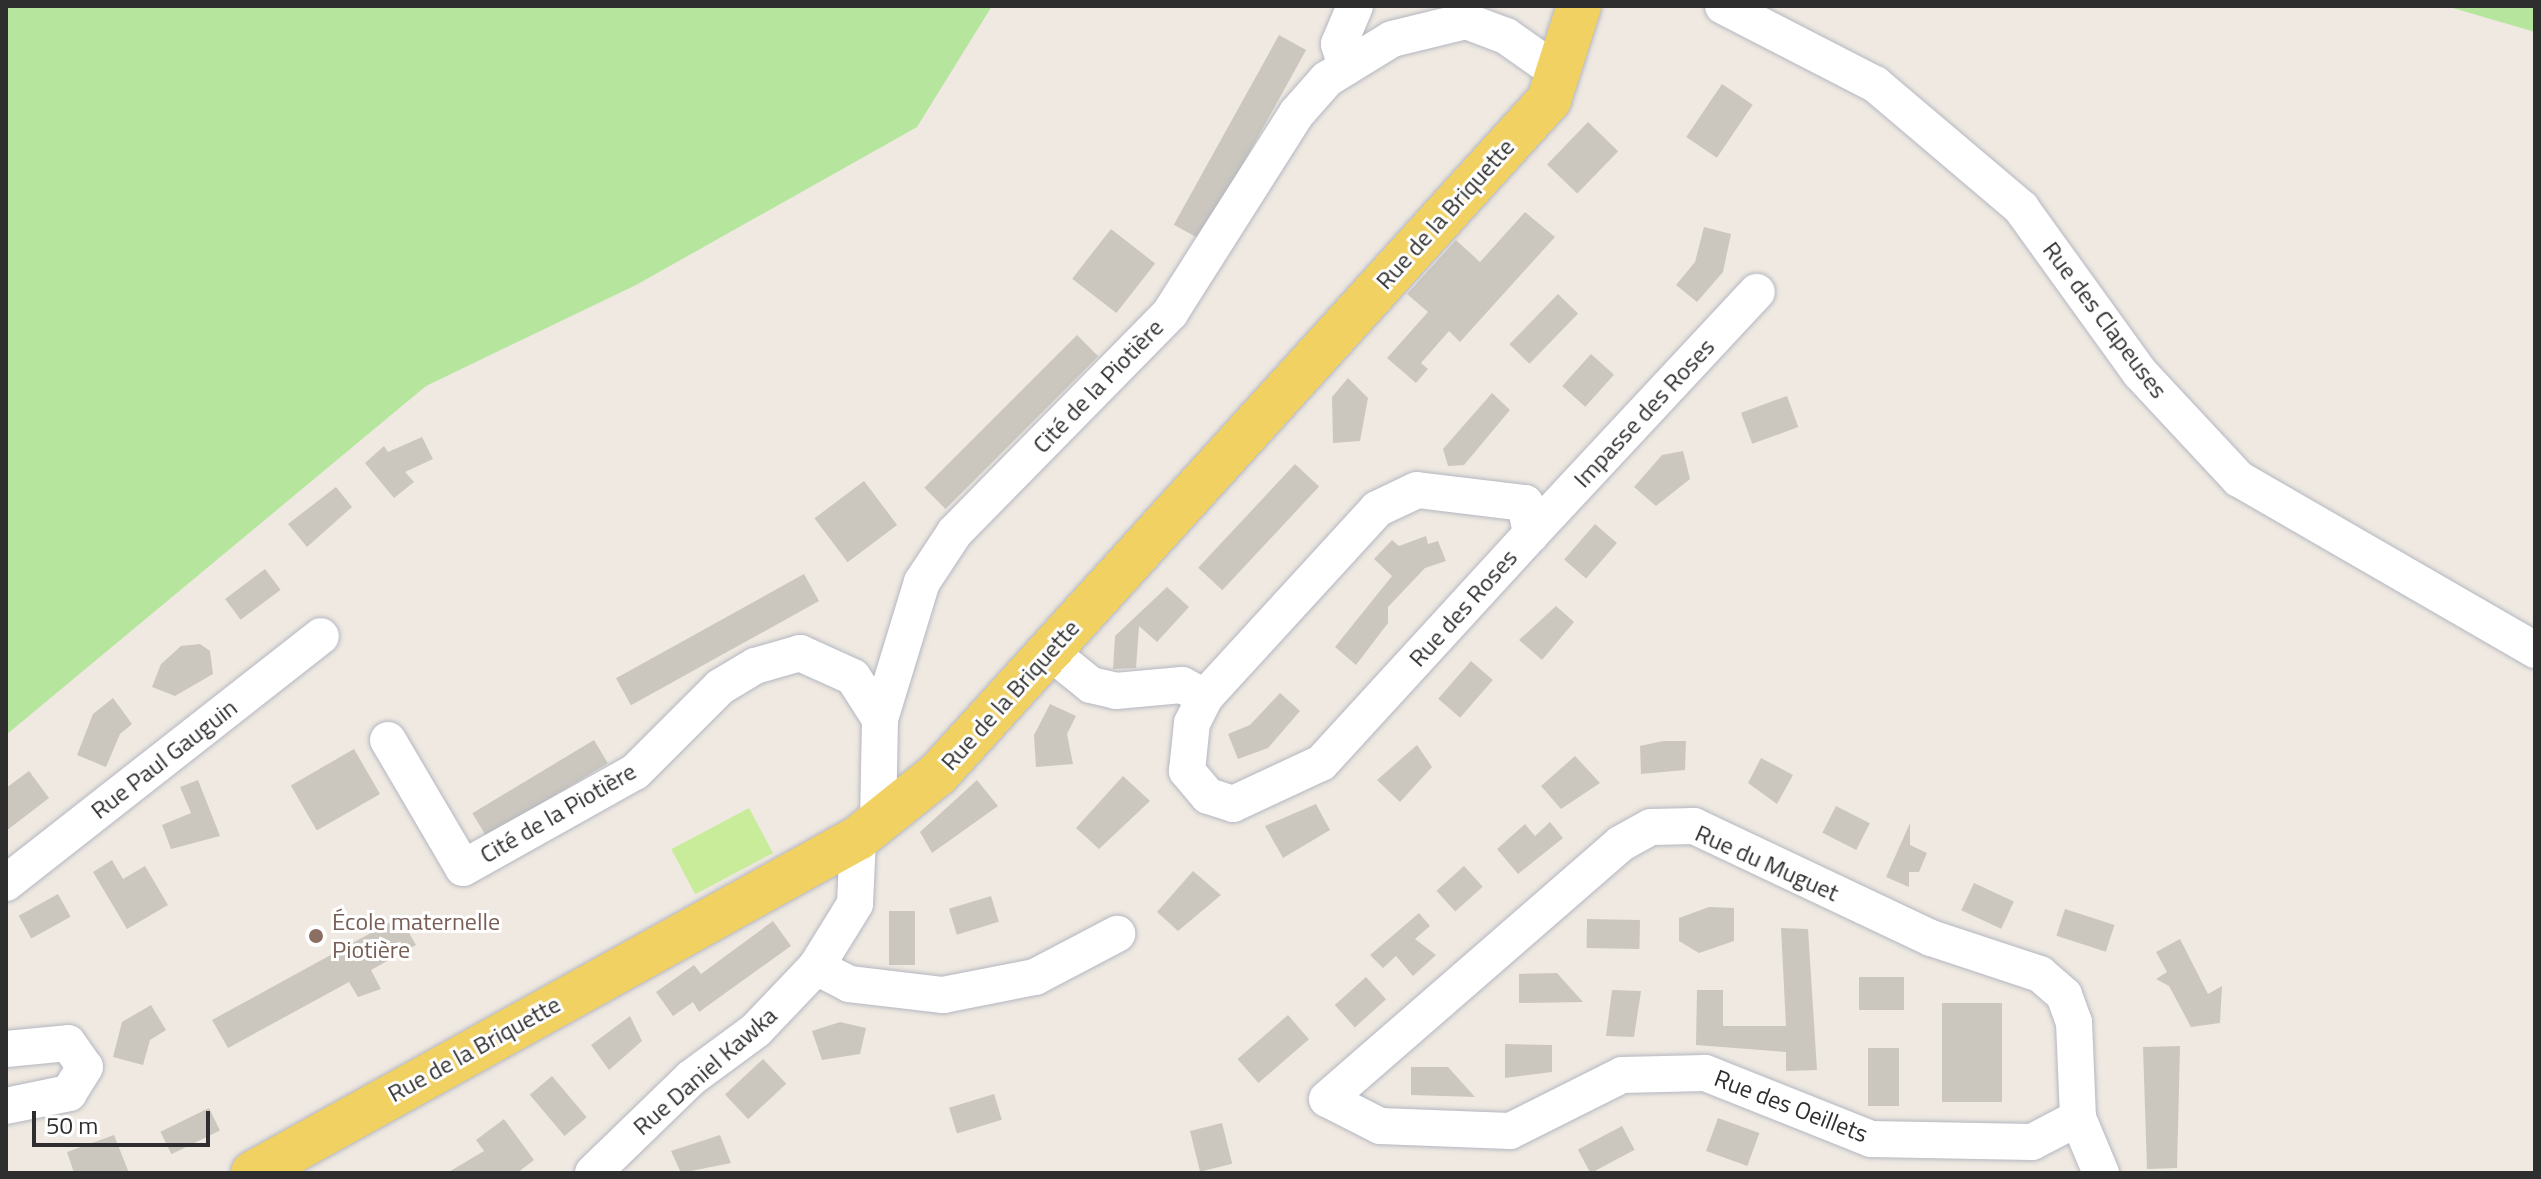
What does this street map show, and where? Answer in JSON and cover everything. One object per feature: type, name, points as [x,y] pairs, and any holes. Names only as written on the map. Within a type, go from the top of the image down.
[{"type":"main road","name":"Rue de la Briquette","points":[[253,1173],[868,830],[938,774],[1549,100],[1560,74],[1579,6]]},
{"type":"street","points":[[1346,67],[1339,44],[1355,6]]},
{"type":"street","name":"Rue des Clapeuses","points":[[1723,6],[1875,84],[2021,208],[2140,373],[2239,479],[2535,650]]},
{"type":"street","name":"Cité de la Piotière","points":[[868,830],[880,719],[922,582],[955,532],[1170,313],[1297,113],[1346,67],[1426,25],[1466,21],[1506,36],[1560,74]]},
{"type":"street","name":"Impasse des Roses","points":[[1531,534],[1757,292]]},
{"type":"street","name":"Rue des Roses","points":[[1417,490],[1525,503],[1531,534],[1321,763],[1233,804],[1208,796],[1187,771],[1192,723],[1205,697],[1377,509],[1417,490]]},
{"type":"street","name":"Rue Paul Gauguin","points":[[6,883],[321,636]]},
{"type":"street","points":[[1050,652],[1091,685],[1116,691],[1182,685],[1205,697]]},
{"type":"street","name":"Cité de la Piotière","points":[[388,740],[463,868],[635,772],[720,687],[755,666],[800,653],[829,662],[853,677],[880,719]]},
{"type":"street","name":"Rue du Muguet","points":[[1327,1099],[1620,844],[1651,827],[1694,826],[1931,938],[2040,974],[2064,995],[2074,1022],[2078,1118]]},
{"type":"street","name":"Rue Daniel Kawka","points":[[593,1173],[691,1078],[756,1030],[816,967],[855,904],[868,830]]},
{"type":"street","points":[[816,967],[880,992],[943,995],[1035,977],[1117,934]]},
{"type":"street","points":[[6,1049],[68,1043],[85,1067],[69,1093],[6,1106]]},
{"type":"street","name":"Rue des Oeillets","points":[[1327,1099],[1380,1126],[1510,1131],[1622,1075],[1705,1073],[1871,1139],[2032,1142],[2078,1118]]},
{"type":"street","points":[[2078,1118],[2101,1173]]},
{"type":"green space","points":[[6,6],[992,6],[917,127],[636,285],[426,386],[6,735]]},
{"type":"green space","points":[[2446,6],[2535,6],[2535,32]]},
{"type":"green space","points":[[749,808],[773,853],[695,894],[671,849]]},
{"type":"building","points":[[1279,35],[1306,50],[1201,240],[1174,225]]},
{"type":"building","points":[[1722,84],[1753,105],[1717,158],[1686,137]]},
{"type":"building","points":[[1588,122],[1618,151],[1577,194],[1547,164]]},
{"type":"building","points":[[1525,212],[1555,237],[1460,342],[1449,331],[1421,363],[1428,369],[1416,383],[1387,358],[1428,312],[1407,294],[1456,240],[1480,262]]},
{"type":"building","points":[[1704,227],[1731,234],[1723,272],[1697,302],[1676,285],[1695,262]]},
{"type":"building","points":[[1111,229],[1155,263],[1116,313],[1072,279]]},
{"type":"building","points":[[1558,294],[1578,313],[1530,364],[1509,344]]},
{"type":"building","points":[[1077,335],[1098,356],[945,509],[924,488]]},
{"type":"building","points":[[1591,354],[1614,375],[1585,407],[1562,386]]},
{"type":"building","points":[[1348,378],[1368,398],[1360,441],[1333,443],[1332,397]]},
{"type":"building","points":[[1492,393],[1510,410],[1464,465],[1448,466],[1443,449]]},
{"type":"building","points":[[1787,396],[1798,427],[1752,444],[1741,413]]},
{"type":"building","points":[[422,437],[433,459],[405,472],[414,482],[394,498],[365,463],[384,446],[388,452]]},
{"type":"building","points":[[1683,451],[1690,479],[1656,506],[1634,487],[1662,455]]},
{"type":"building","points":[[1295,464],[1319,487],[1222,590],[1198,568]]},
{"type":"building","points":[[864,481],[897,525],[848,562],[814,518]]},
{"type":"building","points":[[336,487],[352,507],[307,547],[288,524]]},
{"type":"building","points":[[1595,524],[1617,543],[1586,578],[1564,559]]},
{"type":"building","points":[[1426,536],[1428,544],[1438,541],[1446,561],[1425,568],[1388,607],[1388,623],[1356,665],[1335,647],[1392,576],[1374,559],[1392,540],[1399,546]]},
{"type":"building","points":[[265,569],[281,590],[241,620],[225,599]]},
{"type":"building","points":[[804,574],[819,601],[631,705],[616,678]]},
{"type":"building","points":[[1167,587],[1189,607],[1157,642],[1139,626],[1136,668],[1113,669],[1115,636]]},
{"type":"building","points":[[1556,606],[1574,622],[1542,660],[1519,640]]},
{"type":"building","points":[[200,644],[210,651],[213,674],[175,696],[152,687],[161,664],[181,646]]},
{"type":"building","points":[[1471,661],[1493,680],[1460,718],[1438,699]]},
{"type":"building","points":[[1280,693],[1300,711],[1268,748],[1238,759],[1228,734],[1250,725]]},
{"type":"building","points":[[113,698],[132,724],[120,734],[106,767],[77,755],[93,714]]},
{"type":"building","points":[[1050,704],[1076,716],[1067,734],[1073,764],[1036,767],[1034,735]]},
{"type":"building","points":[[594,740],[608,763],[486,836],[472,813]]},
{"type":"building","points":[[1663,741],[1686,741],[1685,770],[1641,774],[1640,746]]},
{"type":"building","points":[[1417,745],[1432,767],[1400,802],[1377,780]]},
{"type":"building","points":[[354,749],[380,794],[317,831],[291,786]]},
{"type":"building","points":[[1575,756],[1600,783],[1561,809],[1541,786]]},
{"type":"building","points":[[1761,758],[1793,775],[1777,804],[1748,783]]},
{"type":"building","points":[[29,771],[49,798],[6,831],[6,788]]},
{"type":"building","points":[[1123,776],[1150,801],[1099,849],[1076,828]]},
{"type":"building","points":[[198,780],[220,836],[171,849],[162,825],[191,813],[180,787]]},
{"type":"building","points":[[977,780],[998,806],[932,853],[920,832]]},
{"type":"building","points":[[1316,804],[1330,830],[1283,858],[1265,826]]},
{"type":"building","points":[[1836,806],[1870,823],[1856,850],[1822,833]]},
{"type":"building","points":[[1550,822],[1563,838],[1518,874],[1497,849],[1525,824],[1535,836]]},
{"type":"building","points":[[1910,823],[1910,845],[1927,853],[1919,872],[1909,872],[1909,887],[1886,877]]},
{"type":"building","points":[[112,860],[123,879],[145,866],[168,905],[127,929],[93,872]]},
{"type":"building","points":[[1464,866],[1483,887],[1455,912],[1437,891]]},
{"type":"building","points":[[1193,871],[1221,895],[1178,931],[1157,912]]},
{"type":"building","points":[[1974,883],[2014,902],[2001,929],[1961,910]]},
{"type":"building","points":[[58,894],[71,917],[31,939],[19,916]]},
{"type":"building","points":[[991,896],[999,922],[957,935],[949,909]]},
{"type":"building","points":[[1709,907],[1734,908],[1734,941],[1699,953],[1679,941],[1679,918]]},
{"type":"building","points":[[2065,909],[2114,925],[2106,952],[2056,936]]},
{"type":"building","points":[[889,911],[915,911],[915,965],[889,965]]},
{"type":"building","points":[[1419,913],[1430,926],[1415,939],[1436,955],[1413,976],[1396,956],[1383,968],[1370,955]]},
{"type":"building","points":[[400,917],[416,945],[371,970],[381,989],[358,997],[349,982],[228,1048],[212,1020]]},
{"type":"building","points":[[1587,919],[1640,920],[1639,949],[1586,948]]},
{"type":"building","points":[[773,921],[791,946],[699,1012],[693,1002],[673,1016],[656,992],[694,965],[701,974]]},
{"type":"building","points":[[1781,928],[1808,929],[1817,1070],[1786,1071],[1786,1052],[1696,1045],[1697,990],[1723,990],[1723,1026],[1786,1026]]},
{"type":"building","points":[[2180,939],[2208,994],[2222,986],[2220,1023],[2191,1027],[2169,986],[2156,979],[2167,972],[2156,952]]},
{"type":"building","points":[[1557,973],[1583,1002],[1519,1003],[1519,974]]},
{"type":"building","points":[[1366,977],[1386,999],[1355,1027],[1335,1005]]},
{"type":"building","points":[[1859,977],[1904,977],[1904,1010],[1859,1010]]},
{"type":"building","points":[[1612,990],[1641,991],[1634,1037],[1606,1036]]},
{"type":"building","points":[[1942,1003],[2002,1003],[2002,1102],[1942,1102]]},
{"type":"building","points":[[151,1005],[166,1030],[150,1040],[143,1065],[113,1057],[122,1022]]},
{"type":"building","points":[[1288,1015],[1309,1039],[1258,1083],[1237,1059]]},
{"type":"building","points":[[630,1016],[642,1041],[609,1070],[591,1045]]},
{"type":"building","points":[[840,1022],[866,1028],[860,1054],[822,1060],[812,1031]]},
{"type":"building","points":[[1505,1044],[1552,1045],[1552,1072],[1505,1078]]},
{"type":"building","points":[[2180,1046],[2177,1168],[2147,1169],[2143,1047]]},
{"type":"building","points":[[1868,1048],[1899,1048],[1899,1106],[1868,1106]]},
{"type":"building","points":[[763,1059],[786,1084],[748,1119],[725,1094]]},
{"type":"building","points":[[1411,1067],[1448,1067],[1475,1097],[1411,1095]]},
{"type":"building","points":[[552,1076],[587,1117],[564,1136],[530,1095]]},
{"type":"building","points":[[994,1094],[1002,1120],[957,1134],[949,1108]]},
{"type":"building","points":[[209,1108],[220,1130],[171,1154],[160,1132]]},
{"type":"building","points":[[1718,1118],[1759,1133],[1747,1166],[1706,1151]]},
{"type":"building","points":[[504,1119],[534,1160],[517,1173],[447,1173],[484,1151],[476,1140]]},
{"type":"building","points":[[1222,1123],[1232,1164],[1200,1172],[1190,1131]]},
{"type":"building","points":[[1622,1126],[1635,1150],[1590,1173],[1578,1149]]},
{"type":"building","points":[[114,1135],[129,1173],[74,1173],[67,1152]]},
{"type":"building","points":[[720,1135],[731,1163],[681,1173],[671,1151]]},
{"type":"place","name":"École maternelle Piotière","points":[[316,936]]}]
